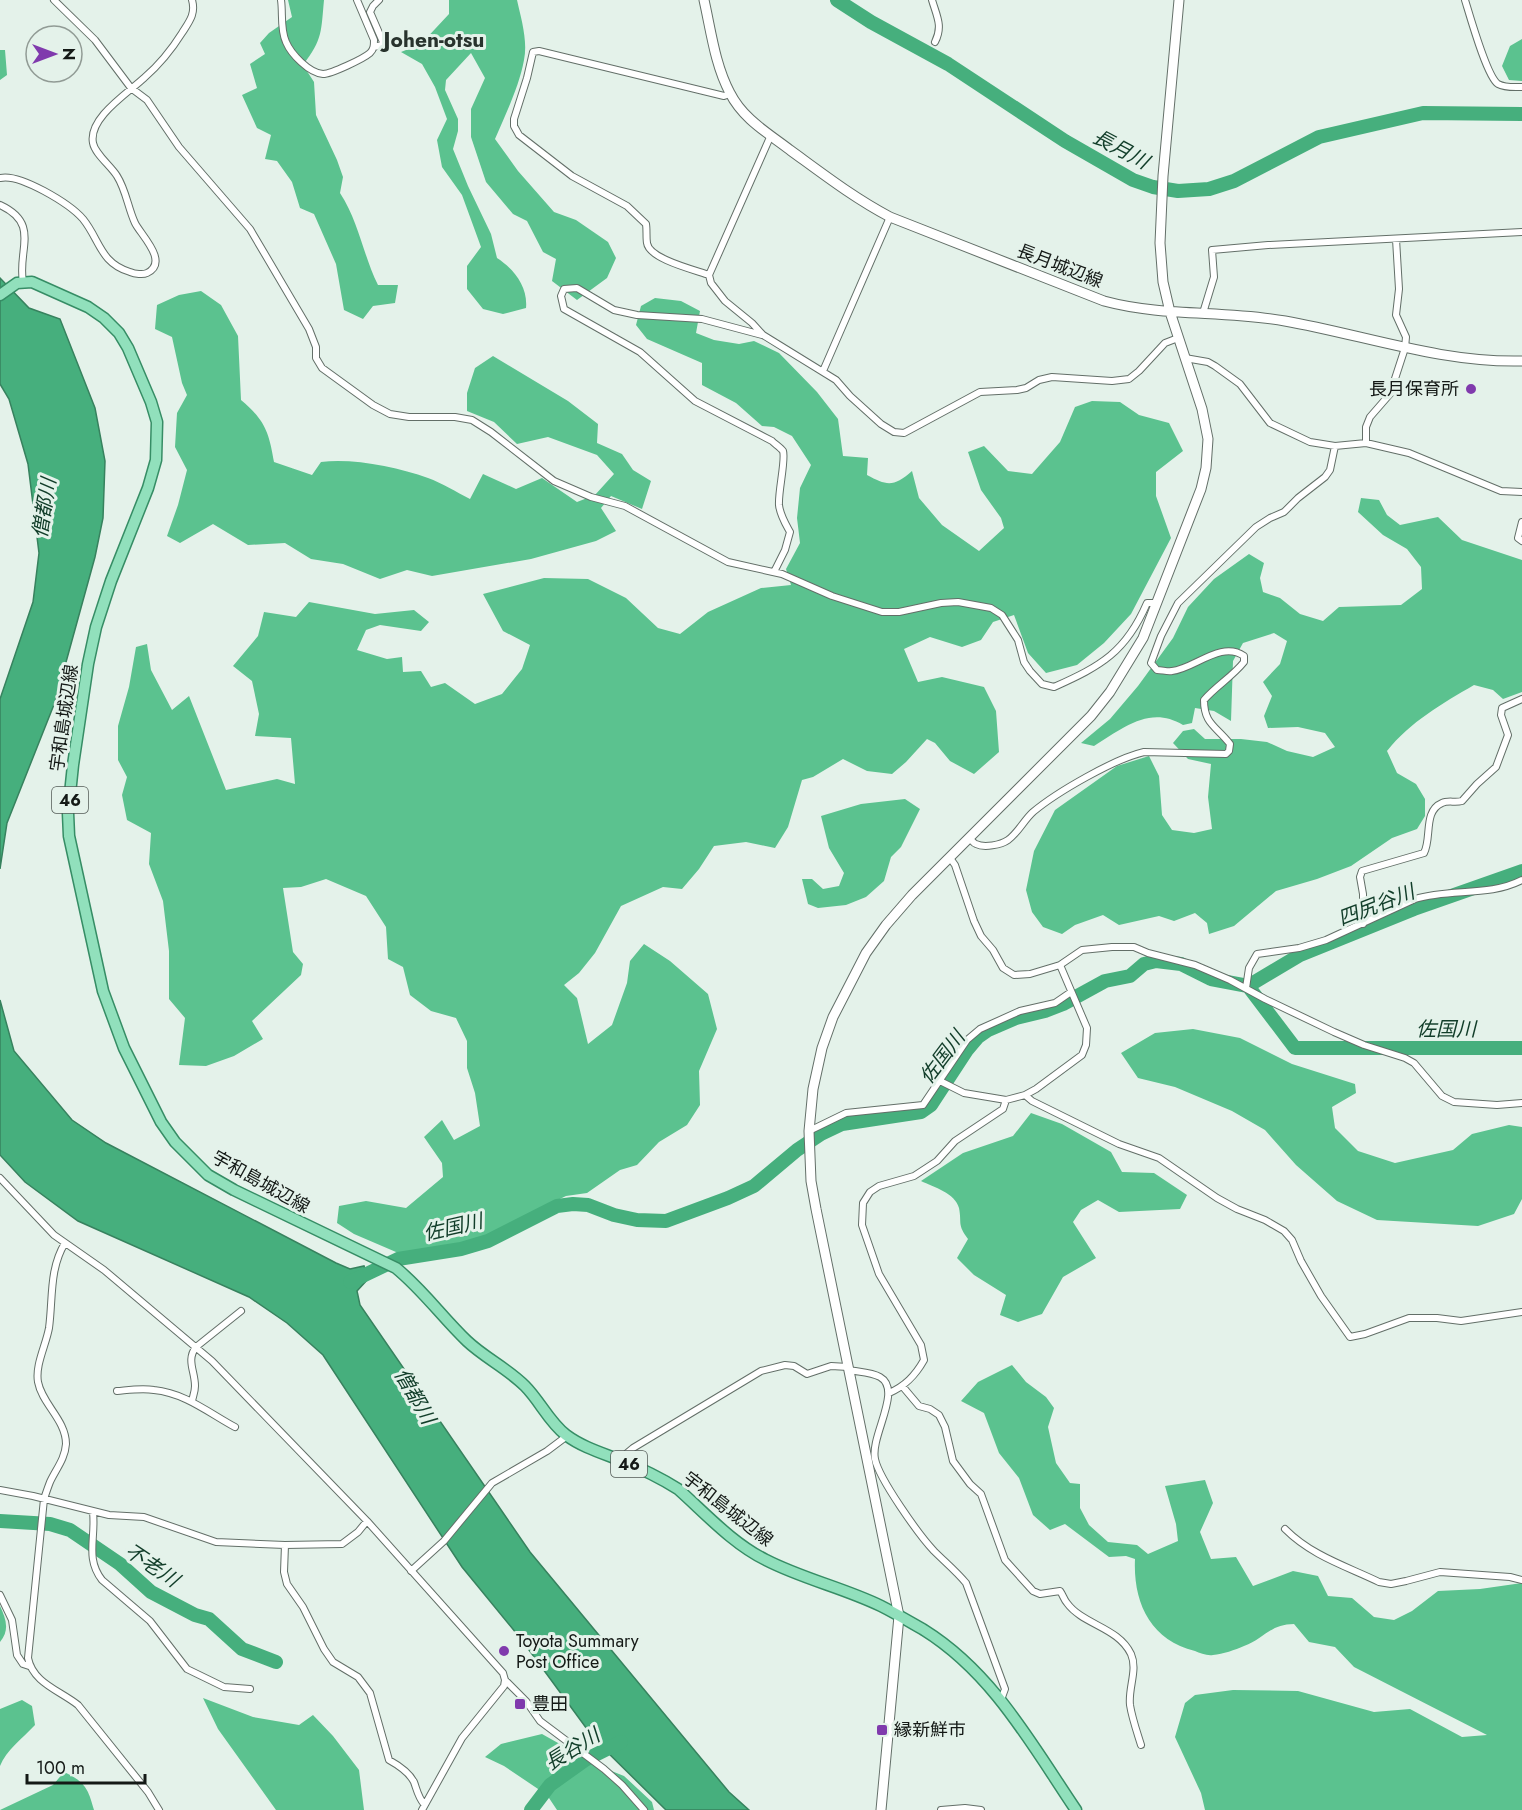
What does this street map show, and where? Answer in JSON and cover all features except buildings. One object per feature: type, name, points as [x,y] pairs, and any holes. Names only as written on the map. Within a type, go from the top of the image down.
[{"type":"main road","points":[[0,295],[20,282]]},
{"type":"main road","name":"宇和島城辺線","points":[[20,282],[32,282],[88,307],[104,318],[119,333],[151,402],[157,422],[156,459],[148,488],[111,581],[92,645],[79,714],[68,813],[73,860],[103,991],[124,1048],[161,1122],[175,1142],[208,1175],[322,1234],[388,1263],[411,1280],[468,1342],[511,1372],[567,1436],[584,1446],[646,1471],[678,1489],[743,1546],[764,1559],[808,1579],[880,1605],[925,1630],[948,1647],[972,1668],[1001,1700],[1076,1810]]},
{"type":"street","points":[[54,0],[94,40],[131,88],[147,100],[179,147],[250,229],[309,329],[316,347],[316,358],[322,368],[390,414],[472,420],[554,481],[591,497],[626,506],[728,562],[774,572],[832,596],[882,612],[899,612],[941,603],[958,602],[991,608],[1002,615],[1018,640],[1024,662],[1030,671],[1042,684],[1054,687],[1105,662],[1126,641],[1146,603],[1157,603]]},
{"type":"street","points":[[0,178],[18,179],[59,200],[83,219],[111,263],[135,274],[147,273],[153,267],[155,259],[153,248],[135,224],[117,177],[93,146],[93,136],[95,125],[102,116],[157,66],[176,42],[193,16],[192,0]]},
{"type":"street","points":[[281,0],[282,31],[286,43],[300,61],[314,72],[325,74],[369,54],[374,47],[374,40],[357,0]]},
{"type":"street","points":[[374,47],[382,45],[383,42],[370,12],[379,0]]},
{"type":"street","name":"長月城辺線","points":[[704,0],[719,67],[730,94],[740,109],[753,122],[854,197],[890,217],[1104,301],[1131,308],[1259,317],[1464,359],[1522,361]]},
{"type":"street","points":[[932,0],[940,32],[935,42]]},
{"type":"street","points":[[881,1810],[899,1616],[830,1284],[811,1180],[809,1131],[813,1089],[822,1048],[833,1017],[866,952],[886,925],[1090,716],[1110,692],[1143,638],[1201,489],[1206,468],[1208,439],[1202,409],[1170,312],[1163,282],[1160,243],[1163,176],[1179,0]]},
{"type":"street","points":[[1465,0],[1488,68],[1496,83],[1502,86],[1522,87]]},
{"type":"street","points":[[709,274],[667,261],[650,250],[647,244],[646,224],[627,207],[572,176],[525,141],[516,131],[514,119],[533,51],[724,96],[730,94]]},
{"type":"street","points":[[763,335],[725,301],[711,283],[709,274],[771,135]]},
{"type":"street","points":[[0,206],[14,213],[22,222],[25,233],[20,282]]},
{"type":"street","points":[[824,371],[890,217]]},
{"type":"street","points":[[1203,313],[1214,277],[1212,250],[1522,232]]},
{"type":"street","points":[[1366,443],[1366,427],[1370,417],[1390,394],[1406,348],[1406,337],[1396,315],[1399,289],[1396,239]]},
{"type":"street","points":[[774,572],[785,550],[790,532],[780,513],[779,504],[783,451],[772,441],[695,401],[640,352],[564,309],[561,296],[564,289],[577,288],[614,310],[637,315],[702,319],[763,335],[836,380],[881,424],[894,432],[904,433],[980,392],[1017,390],[1052,377],[1112,381],[1129,379],[1165,343],[1178,338]]},
{"type":"street","points":[[1184,358],[1208,362],[1240,384],[1270,423],[1310,442],[1335,446],[1366,443],[1409,453],[1502,491],[1522,492]]},
{"type":"street","points":[[969,838],[976,844],[994,845],[1008,840],[1039,808],[1121,759],[1144,752],[1226,754],[1229,751],[1230,744],[1203,713],[1203,700],[1213,689],[1237,671],[1244,662],[1244,656],[1239,652],[1215,653],[1172,672],[1157,670],[1151,663],[1161,636],[1178,603],[1256,527],[1284,512],[1325,477],[1330,470],[1335,446]]},
{"type":"street","points":[[1522,522],[1518,538],[1522,542]]},
{"type":"street","points":[[1363,924],[1363,894],[1360,877],[1362,871],[1424,853],[1427,848],[1429,821],[1435,808],[1447,802],[1462,801],[1477,783],[1496,767],[1508,735],[1501,716],[1502,708],[1522,699]]},
{"type":"street","points":[[950,858],[955,865],[974,921],[1003,968],[1014,975],[1030,974],[1060,965],[1082,950],[1112,946],[1134,947],[1195,965],[1364,1045],[1405,1058],[1414,1063],[1443,1096],[1454,1102],[1497,1105],[1522,1103]]},
{"type":"street","points":[[1246,988],[1249,968],[1257,954],[1299,948],[1326,940],[1430,894],[1501,889],[1522,880]]},
{"type":"street","points":[[940,1081],[964,1094],[1006,1100],[1025,1095],[1082,1055],[1086,1045],[1087,1028],[1060,965]]},
{"type":"street","points":[[809,1131],[846,1113],[923,1105],[967,1040],[980,1029],[1020,1011],[1055,1003],[1071,992]]},
{"type":"street","points":[[1025,1095],[1032,1101],[1119,1144],[1159,1158],[1217,1198],[1237,1209],[1266,1220],[1284,1231],[1292,1240],[1321,1296],[1350,1337],[1409,1318],[1461,1321],[1522,1312]]},
{"type":"street","points":[[889,1393],[903,1387],[924,1360],[921,1345],[879,1274],[862,1225],[863,1203],[870,1192],[879,1186],[914,1176],[937,1161],[955,1142],[1003,1109],[1006,1100]]},
{"type":"street","points":[[0,1178],[40,1223],[104,1270],[196,1347],[367,1521],[503,1673],[506,1680],[526,1701],[540,1721],[610,1774],[644,1810]]},
{"type":"street","points":[[65,1243],[58,1253],[52,1281],[49,1327],[38,1370],[38,1383],[63,1428],[66,1441],[65,1454],[44,1499],[28,1643],[29,1666],[41,1682],[78,1705],[148,1792],[159,1810]]},
{"type":"street","points":[[192,1401],[196,1384],[191,1354],[196,1347],[241,1311]]},
{"type":"street","points":[[622,1461],[633,1448],[761,1371],[785,1365],[794,1366],[807,1374],[831,1365],[880,1377],[886,1383],[889,1393],[883,1420],[874,1443],[874,1456],[878,1470],[923,1538],[966,1583],[1005,1689],[1001,1700]]},
{"type":"street","points":[[903,1387],[919,1406],[939,1415],[945,1427],[954,1461],[970,1484],[981,1494],[1005,1560],[1020,1578],[1040,1594],[1060,1591],[1068,1605],[1122,1640],[1131,1654],[1134,1665],[1130,1705],[1141,1745]]},
{"type":"street","points":[[117,1391],[152,1389],[163,1391],[192,1401],[235,1426]]},
{"type":"street","points":[[411,1571],[444,1541],[492,1483],[548,1451],[567,1436]]},
{"type":"street","points":[[0,1490],[93,1512],[144,1517],[216,1542],[285,1545],[342,1544],[358,1532],[367,1521]]},
{"type":"street","points":[[93,1512],[95,1529],[91,1551],[92,1562],[102,1580],[150,1621],[187,1669],[224,1687],[250,1689]]},
{"type":"street","points":[[1285,1529],[1297,1541],[1314,1552],[1379,1582],[1398,1583],[1440,1572],[1495,1575],[1522,1580]]},
{"type":"street","points":[[285,1545],[284,1572],[287,1584],[303,1607],[333,1662],[358,1677],[370,1693],[388,1760],[399,1766],[413,1779],[423,1807]]},
{"type":"street","points":[[0,1595],[12,1620],[17,1655],[23,1665],[29,1666]]},
{"type":"street","points":[[423,1807],[462,1738],[504,1686],[506,1680]]},
{"type":"street","points":[[941,1810],[965,1808],[981,1810]]},
{"type":"shaded area","points":[[288,0],[324,0],[318,41],[303,65],[314,82],[316,115],[343,177],[340,193],[352,215],[373,274],[378,285],[398,285],[395,303],[373,306],[363,319],[344,310],[336,264],[314,214],[300,208],[292,182],[277,161],[265,159],[271,135],[257,128],[242,95],[257,88],[250,64],[265,54],[260,43],[269,33],[292,17]]},
{"type":"shaded area","points":[[449,0],[517,0],[525,37],[524,60],[516,90],[495,139],[518,171],[554,212],[576,220],[608,242],[616,258],[607,278],[577,300],[552,281],[556,259],[543,252],[527,221],[513,214],[486,182],[471,137],[471,109],[485,78],[471,53],[446,80],[445,90],[458,119],[458,131],[453,149],[491,234],[497,258],[519,279],[525,293],[526,308],[503,314],[483,309],[467,289],[467,266],[481,247],[462,195],[442,167],[437,140],[447,119],[435,87],[422,64],[401,52],[421,44],[449,14]]},
{"type":"shaded area","points":[[1522,39],[1522,81],[1509,80],[1502,66],[1510,46]]},
{"type":"shaded area","points":[[0,50],[5,50],[7,75],[0,80]]},
{"type":"shaded area","points":[[201,291],[221,305],[238,336],[241,400],[256,414],[265,427],[274,462],[312,475],[321,462],[347,461],[375,464],[428,478],[470,499],[483,474],[516,489],[542,478],[577,502],[595,495],[614,474],[597,455],[548,437],[517,444],[494,422],[467,411],[467,393],[475,368],[493,356],[568,401],[598,424],[597,443],[622,454],[633,470],[651,481],[642,509],[611,496],[601,508],[616,531],[596,541],[531,559],[432,576],[407,570],[380,579],[343,564],[311,559],[285,543],[248,545],[213,524],[180,543],[167,536],[187,470],[175,447],[177,413],[187,395],[182,383],[172,337],[155,329],[157,305],[179,295]]},
{"type":"shaded area","points":[[655,298],[681,301],[700,311],[696,333],[714,340],[739,344],[754,341],[779,353],[817,392],[838,419],[843,456],[868,458],[867,475],[885,483],[900,480],[912,471],[919,498],[942,525],[979,551],[1004,528],[1001,518],[981,490],[968,452],[984,446],[1008,471],[1032,474],[1060,442],[1075,407],[1092,401],[1120,402],[1139,415],[1169,423],[1183,451],[1156,472],[1156,496],[1171,538],[1131,614],[1104,643],[1077,665],[1046,673],[1028,653],[1014,615],[993,622],[981,640],[962,647],[930,637],[904,649],[918,682],[942,677],[984,687],[996,711],[999,752],[974,774],[950,761],[935,743],[927,739],[892,774],[867,771],[843,759],[813,777],[802,780],[788,827],[775,848],[746,842],[714,846],[682,889],[663,887],[621,906],[595,953],[579,973],[564,985],[577,998],[588,1044],[612,1025],[627,983],[630,961],[644,944],[670,961],[708,994],[717,1029],[699,1071],[700,1105],[687,1125],[659,1142],[637,1165],[620,1170],[587,1193],[566,1196],[438,1259],[396,1252],[354,1234],[337,1223],[339,1206],[366,1201],[406,1208],[443,1177],[442,1163],[424,1137],[442,1120],[454,1140],[480,1126],[475,1093],[467,1068],[467,1041],[456,1018],[431,1011],[410,995],[403,967],[388,959],[386,927],[366,896],[326,879],[301,887],[283,888],[293,952],[303,964],[301,975],[252,1021],[263,1039],[234,1056],[206,1066],[179,1065],[185,1018],[169,999],[169,951],[163,901],[149,864],[151,833],[127,820],[122,795],[127,777],[118,760],[118,726],[129,687],[136,647],[147,644],[151,670],[172,710],[189,696],[226,790],[277,779],[295,784],[291,738],[255,736],[259,714],[252,681],[233,666],[258,636],[264,612],[296,617],[309,602],[375,614],[414,610],[429,622],[421,631],[380,625],[366,630],[357,650],[387,659],[402,657],[403,672],[421,671],[431,687],[445,683],[475,704],[502,694],[522,669],[530,645],[503,631],[483,594],[544,578],[588,579],[626,598],[658,628],[680,634],[708,612],[761,588],[791,585],[786,569],[800,543],[797,518],[800,488],[811,465],[792,436],[774,427],[762,426],[736,403],[702,385],[702,363],[647,339],[636,325],[641,306]]},
{"type":"shaded area","points":[[1361,498],[1379,500],[1387,515],[1400,525],[1438,517],[1462,540],[1522,560],[1522,692],[1503,699],[1493,690],[1474,685],[1416,722],[1387,751],[1397,773],[1416,784],[1425,799],[1425,816],[1417,829],[1392,838],[1351,866],[1276,891],[1234,926],[1209,934],[1207,923],[1195,913],[1174,921],[1159,916],[1119,925],[1103,915],[1075,925],[1062,934],[1043,927],[1032,912],[1026,890],[1034,851],[1055,810],[1117,766],[1149,756],[1159,776],[1162,815],[1172,830],[1194,833],[1212,829],[1208,797],[1211,764],[1188,759],[1173,743],[1183,731],[1194,729],[1205,739],[1267,742],[1287,751],[1313,757],[1335,747],[1325,733],[1298,727],[1268,728],[1264,716],[1272,696],[1263,682],[1280,664],[1287,641],[1274,633],[1243,643],[1233,661],[1231,721],[1214,711],[1195,708],[1192,723],[1183,725],[1171,719],[1148,718],[1126,726],[1094,746],[1081,743],[1110,719],[1138,686],[1173,638],[1188,607],[1214,579],[1249,554],[1264,563],[1260,578],[1263,592],[1280,598],[1300,614],[1323,621],[1339,607],[1401,605],[1422,589],[1421,567],[1407,549],[1383,535],[1358,512]]},
{"type":"shaded area","points":[[905,799],[920,809],[901,847],[891,857],[884,881],[866,897],[846,905],[818,908],[808,904],[802,879],[812,879],[823,889],[839,886],[844,873],[829,848],[821,816],[861,804]]},
{"type":"shaded area","points":[[1193,1029],[1240,1038],[1292,1064],[1355,1084],[1356,1093],[1332,1107],[1335,1128],[1358,1151],[1395,1163],[1453,1150],[1472,1134],[1509,1125],[1522,1127],[1522,1199],[1514,1214],[1478,1226],[1377,1220],[1337,1201],[1296,1165],[1265,1130],[1232,1111],[1175,1087],[1138,1078],[1121,1053],[1155,1033]]},
{"type":"shaded area","points":[[1031,1113],[1062,1124],[1111,1152],[1122,1172],[1154,1173],[1187,1195],[1180,1209],[1119,1212],[1098,1200],[1081,1210],[1073,1222],[1096,1258],[1063,1277],[1042,1314],[1018,1322],[1000,1315],[1006,1295],[974,1275],[957,1258],[968,1239],[961,1227],[957,1203],[943,1191],[921,1181],[963,1153],[1013,1136]]},
{"type":"shaded area","points":[[1012,1365],[1026,1382],[1046,1397],[1054,1408],[1048,1427],[1056,1463],[1070,1483],[1080,1484],[1080,1508],[1089,1525],[1108,1542],[1137,1545],[1148,1554],[1178,1541],[1176,1524],[1165,1486],[1205,1480],[1213,1503],[1200,1532],[1211,1559],[1236,1557],[1253,1586],[1293,1571],[1318,1576],[1328,1596],[1352,1598],[1374,1617],[1394,1620],[1412,1611],[1438,1591],[1480,1589],[1522,1583],[1522,1810],[1205,1810],[1201,1793],[1175,1737],[1185,1703],[1195,1695],[1233,1690],[1298,1691],[1374,1712],[1410,1709],[1462,1737],[1487,1735],[1354,1667],[1335,1647],[1309,1642],[1294,1624],[1279,1626],[1251,1643],[1229,1652],[1213,1655],[1179,1646],[1166,1638],[1147,1617],[1141,1604],[1135,1575],[1135,1559],[1126,1556],[1109,1557],[1065,1524],[1050,1530],[1033,1515],[1019,1478],[999,1453],[984,1413],[961,1401],[978,1382]]},
{"type":"shaded area","points":[[0,1606],[6,1624],[5,1633],[0,1642]]},
{"type":"shaded area","points":[[203,1698],[253,1717],[299,1725],[313,1715],[333,1736],[359,1770],[364,1810],[276,1810],[218,1729]]},
{"type":"shaded area","points":[[22,1700],[32,1706],[35,1725],[11,1749],[0,1766],[0,1709]]},
{"type":"shaded area","points":[[542,1734],[599,1766],[624,1776],[652,1802],[654,1810],[557,1810],[547,1795],[504,1766],[485,1757],[501,1744]]},
{"type":"shaded area","points":[[64,1772],[85,1786],[94,1810],[0,1810],[53,1785]]},
{"type":"water","name":"僧都川","points":[[0,278],[29,308],[60,319],[95,408],[105,461],[103,518],[95,557],[55,702],[7,823],[0,869],[0,699],[33,602],[39,553],[28,464],[9,399],[0,384]]},
{"type":"water","name":"僧都川","points":[[0,1000],[14,1051],[72,1120],[106,1143],[336,1263],[350,1269],[364,1266],[368,1279],[357,1291],[360,1305],[530,1552],[729,1792],[749,1810],[666,1810],[595,1740],[521,1639],[462,1567],[323,1355],[287,1323],[249,1297],[78,1221],[25,1182],[0,1155]]},
{"type":"waterway","name":"長月川","points":[[837,0],[871,22],[948,64],[1065,141],[1133,180],[1153,187],[1178,191],[1209,189],[1234,181],[1319,137],[1423,113],[1522,114]]},
{"type":"waterway","name":"四尻谷川","points":[[1248,986],[1300,955],[1414,909],[1522,871]]},
{"type":"waterway","name":"佐国川","points":[[350,1282],[398,1259],[461,1249],[488,1241],[557,1206],[588,1205],[614,1215],[637,1220],[666,1221],[728,1198],[754,1186],[797,1150],[821,1134],[842,1124],[921,1112],[931,1105],[967,1050],[978,1037],[988,1030],[1016,1018],[1063,1004],[1105,981],[1130,976],[1144,964],[1156,961],[1181,964],[1211,979],[1248,986],[1295,1048],[1522,1048]]},
{"type":"waterway","name":"不老川","points":[[0,1521],[50,1524],[70,1530],[120,1564],[151,1592],[195,1615],[209,1619],[242,1649],[276,1662]]},
{"type":"waterway","name":"長谷川","points":[[531,1810],[550,1785],[585,1760],[621,1742]]},
{"type":"place","name":"長月保育所","points":[[1471,389]]},
{"type":"place","name":"Toyota Summary Post Office","points":[[504,1651]]},
{"type":"place","name":"豊田","points":[[520,1704]]},
{"type":"place","name":"縁新鮮市","points":[[882,1730]]},
{"type":"district","name":"Johen-otsu","points":[[434,40]]}]
